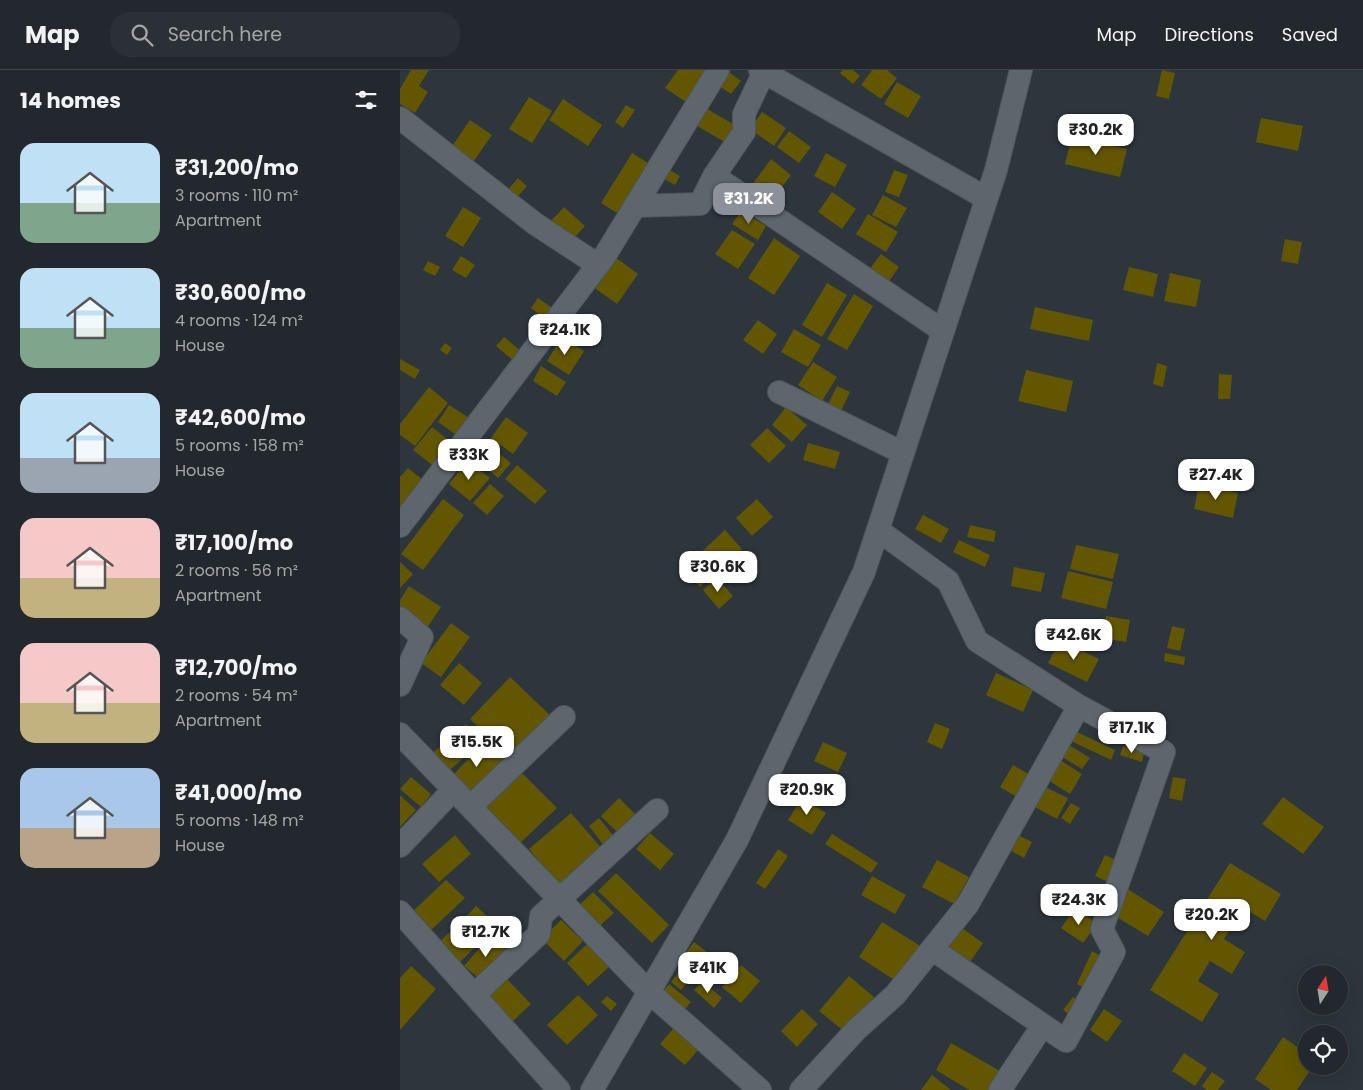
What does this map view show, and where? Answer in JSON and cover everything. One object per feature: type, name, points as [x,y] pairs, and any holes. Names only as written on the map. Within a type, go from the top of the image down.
[{"type":"street","points":[[400,526],[598,265],[718,70]]},
{"type":"street","points":[[598,1087],[649,992],[737,840],[864,572],[986,198],[1021,70]]},
{"type":"street","points":[[635,206],[700,204],[714,176],[744,132],[744,114],[762,71],[986,198]]},
{"type":"street","points":[[400,118],[534,223],[598,265]]},
{"type":"street","points":[[714,176],[943,331]]},
{"type":"street","points":[[779,392],[903,453]]},
{"type":"street","points":[[878,530],[948,581],[977,641],[1079,706],[1164,752],[1102,930],[1114,952],[1066,1041],[932,949]]},
{"type":"street","points":[[400,618],[422,636],[400,685]]},
{"type":"street","points":[[801,1090],[857,1029],[895,995],[968,904],[1079,706]]},
{"type":"street","points":[[470,806],[564,716]]},
{"type":"street","points":[[400,734],[649,992],[760,1090]]},
{"type":"street","points":[[400,846],[454,789]]},
{"type":"street","points":[[474,995],[539,934],[540,916],[657,810]]},
{"type":"street","points":[[400,912],[559,1090]]},
{"type":"street","points":[[1000,1090],[1043,1025]]},
{"type":"building","points":[[411,70],[429,70],[419,86],[428,92],[415,113],[400,104],[400,89]]},
{"type":"building","points":[[678,70],[713,70],[689,104],[665,88]]},
{"type":"building","points":[[843,70],[853,70],[860,76],[853,84],[840,73]]},
{"type":"building","points":[[872,70],[887,70],[897,78],[881,99],[861,85]]},
{"type":"building","points":[[1162,70],[1175,73],[1169,99],[1156,96]]},
{"type":"building","points":[[729,72],[741,81],[731,94],[719,86]]},
{"type":"building","points":[[897,82],[921,96],[908,118],[884,104]]},
{"type":"building","points":[[529,97],[552,111],[532,143],[509,129]]},
{"type":"building","points":[[563,99],[602,125],[588,146],[549,120]]},
{"type":"building","points":[[626,105],[635,110],[623,128],[615,122]]},
{"type":"building","points":[[704,107],[738,127],[728,144],[694,124]]},
{"type":"building","points":[[762,112],[786,128],[774,146],[750,129]]},
{"type":"building","points":[[1261,118],[1303,126],[1298,151],[1256,142]]},
{"type":"building","points":[[470,120],[492,135],[471,165],[450,149]]},
{"type":"building","points":[[789,131],[811,147],[799,163],[777,147]]},
{"type":"building","points":[[1072,136],[1127,149],[1120,177],[1065,164]]},
{"type":"building","points":[[632,153],[653,166],[622,216],[601,203]]},
{"type":"building","points":[[826,153],[847,165],[835,187],[814,176]]},
{"type":"building","points":[[771,159],[791,175],[769,204],[749,189]]},
{"type":"building","points":[[670,170],[680,176],[675,185],[664,179]]},
{"type":"building","points":[[894,170],[908,175],[899,197],[885,192]]},
{"type":"building","points":[[518,178],[527,186],[513,202],[506,192]]},
{"type":"building","points":[[832,192],[856,209],[842,229],[818,212]]},
{"type":"building","points":[[883,195],[907,208],[896,227],[872,215]]},
{"type":"building","points":[[463,207],[481,218],[463,247],[445,236]]},
{"type":"building","points":[[564,207],[585,226],[572,240],[551,221]]},
{"type":"building","points":[[741,211],[766,226],[758,240],[732,224]]},
{"type":"building","points":[[868,214],[898,232],[886,252],[856,234]]},
{"type":"building","points":[[732,230],[755,244],[738,269],[715,254]]},
{"type":"building","points":[[774,238],[800,256],[774,295],[748,278]]},
{"type":"building","points":[[1285,239],[1302,242],[1298,264],[1281,261]]},
{"type":"building","points":[[881,254],[899,267],[885,287],[866,274]]},
{"type":"building","points":[[461,256],[475,265],[466,278],[452,270]]},
{"type":"building","points":[[615,257],[638,274],[617,304],[593,287]]},
{"type":"building","points":[[428,261],[440,267],[435,276],[423,270]]},
{"type":"building","points":[[1129,267],[1158,274],[1153,297],[1123,290]]},
{"type":"building","points":[[1170,273],[1201,280],[1196,307],[1164,301]]},
{"type":"building","points":[[827,283],[847,295],[822,337],[802,325]]},
{"type":"building","points":[[854,294],[873,306],[847,350],[827,339]]},
{"type":"building","points":[[538,298],[558,312],[548,321],[531,308]]},
{"type":"building","points":[[1035,307],[1093,320],[1089,341],[1030,329]]},
{"type":"building","points":[[758,320],[777,334],[763,354],[743,340]]},
{"type":"building","points":[[794,329],[821,345],[808,367],[781,352]]},
{"type":"building","points":[[504,337],[523,353],[515,362],[496,346]]},
{"type":"building","points":[[562,337],[584,351],[569,375],[547,361]]},
{"type":"building","points":[[445,343],[452,348],[447,355],[440,350]]},
{"type":"building","points":[[400,359],[420,370],[415,379],[400,370]]},
{"type":"building","points":[[813,362],[837,377],[822,401],[798,385]]},
{"type":"building","points":[[1157,363],[1167,366],[1163,387],[1153,384]]},
{"type":"building","points":[[541,366],[566,382],[557,396],[533,381]]},
{"type":"building","points":[[1026,370],[1073,381],[1066,412],[1018,401]]},
{"type":"building","points":[[1219,374],[1232,375],[1230,399],[1218,399]]},
{"type":"building","points":[[837,386],[850,392],[838,417],[825,410]]},
{"type":"building","points":[[429,387],[448,403],[415,446],[400,435],[400,424]]},
{"type":"building","points":[[449,405],[474,421],[462,439],[438,422]]},
{"type":"building","points":[[786,407],[807,425],[792,442],[772,425]]},
{"type":"building","points":[[506,417],[528,433],[513,454],[491,438]]},
{"type":"building","points":[[432,427],[456,446],[437,469],[413,450]]},
{"type":"building","points":[[767,428],[786,446],[769,463],[750,445]]},
{"type":"building","points":[[484,441],[511,463],[498,478],[472,456]]},
{"type":"building","points":[[808,443],[840,452],[835,469],[803,460]]},
{"type":"building","points":[[468,460],[490,478],[470,501],[449,484]]},
{"type":"building","points":[[517,465],[547,491],[535,504],[505,479]]},
{"type":"building","points":[[408,468],[428,484],[400,517],[400,477]]},
{"type":"building","points":[[490,484],[504,496],[487,515],[473,503]]},
{"type":"building","points":[[1199,484],[1238,493],[1233,518],[1194,509]]},
{"type":"building","points":[[443,499],[464,515],[423,570],[401,554]]},
{"type":"building","points":[[757,499],[773,517],[752,536],[736,518]]},
{"type":"building","points":[[923,515],[949,529],[941,543],[915,529]]},
{"type":"building","points":[[970,525],[996,531],[994,542],[967,537]]},
{"type":"building","points":[[725,530],[742,549],[700,587],[683,569]]},
{"type":"building","points":[[959,540],[990,555],[985,567],[953,552]]},
{"type":"building","points":[[1076,545],[1119,554],[1113,579],[1070,569]]},
{"type":"building","points":[[400,562],[413,574],[400,588]]},
{"type":"building","points":[[1014,567],[1045,573],[1041,592],[1011,586]]},
{"type":"building","points":[[1068,571],[1113,582],[1106,609],[1061,598]]},
{"type":"building","points":[[717,578],[733,596],[719,609],[703,590]]},
{"type":"building","points":[[409,586],[441,607],[427,628],[400,610],[400,600]]},
{"type":"building","points":[[1106,616],[1130,620],[1126,642],[1102,638]]},
{"type":"building","points":[[451,623],[470,637],[441,677],[421,663]]},
{"type":"building","points":[[1172,626],[1185,629],[1180,651],[1167,648]]},
{"type":"building","points":[[1060,640],[1099,659],[1087,682],[1048,663]]},
{"type":"building","points":[[1165,653],[1185,657],[1184,665],[1164,661]]},
{"type":"building","points":[[459,663],[482,683],[464,705],[440,685]]},
{"type":"building","points":[[996,673],[1033,690],[1023,712],[986,695]]},
{"type":"building","points":[[510,677],[552,717],[511,759],[470,719]]},
{"type":"building","points":[[935,723],[950,729],[942,749],[927,742]]},
{"type":"building","points":[[466,724],[482,742],[444,775],[428,757]]},
{"type":"building","points":[[1075,731],[1115,750],[1111,760],[1071,741]]},
{"type":"building","points":[[486,741],[505,759],[469,796],[450,778]]},
{"type":"building","points":[[823,742],[847,753],[838,772],[814,761]]},
{"type":"building","points":[[1069,745],[1090,758],[1082,769],[1062,757]]},
{"type":"building","points":[[1123,746],[1144,753],[1142,762],[1120,755]]},
{"type":"building","points":[[1060,760],[1082,774],[1070,794],[1048,780]]},
{"type":"building","points":[[1013,765],[1035,778],[1022,800],[1000,787]]},
{"type":"building","points":[[520,771],[557,808],[516,847],[480,809]]},
{"type":"building","points":[[411,777],[431,794],[421,807],[400,789]]},
{"type":"building","points":[[1173,777],[1186,779],[1182,801],[1169,798]]},
{"type":"building","points":[[1045,787],[1068,798],[1057,819],[1035,807]]},
{"type":"building","points":[[400,795],[416,810],[400,827]]},
{"type":"building","points":[[1283,797],[1324,827],[1303,854],[1262,824]]},
{"type":"building","points":[[619,798],[636,815],[618,833],[601,816]]},
{"type":"building","points":[[802,798],[826,813],[812,835],[788,820]]},
{"type":"building","points":[[1071,803],[1080,808],[1070,824],[1061,818]]},
{"type":"building","points":[[571,813],[604,851],[561,887],[529,849]]},
{"type":"building","points":[[599,818],[615,838],[604,846],[589,826]]},
{"type":"building","points":[[650,833],[674,854],[660,870],[636,849]]},
{"type":"building","points":[[832,834],[878,863],[871,873],[825,844]]},
{"type":"building","points":[[1016,834],[1032,842],[1024,858],[1008,849]]},
{"type":"building","points":[[455,835],[471,854],[439,882],[422,864]]},
{"type":"building","points":[[778,849],[788,856],[765,889],[756,883]]},
{"type":"building","points":[[1105,855],[1116,860],[1106,881],[1095,876]]},
{"type":"building","points":[[937,860],[969,877],[954,904],[922,887]]},
{"type":"building","points":[[1230,863],[1281,894],[1265,921],[1244,908],[1224,939],[1245,952],[1232,974],[1210,961],[1198,981],[1219,994],[1202,1022],[1150,990]]},
{"type":"building","points":[[616,873],[669,925],[652,943],[598,891]]},
{"type":"building","points":[[872,876],[906,895],[895,914],[861,895]]},
{"type":"building","points":[[446,880],[465,898],[429,932],[410,914]]},
{"type":"building","points":[[1126,888],[1164,912],[1148,936],[1110,913]]},
{"type":"building","points":[[593,892],[614,913],[595,930],[575,909]]},
{"type":"building","points":[[476,906],[497,925],[479,944],[458,925]]},
{"type":"building","points":[[1075,908],[1097,924],[1083,943],[1061,928]]},
{"type":"building","points":[[561,920],[583,941],[564,961],[542,939]]},
{"type":"building","points":[[882,922],[922,947],[899,983],[859,957]]},
{"type":"building","points":[[455,927],[475,947],[456,966],[436,945]]},
{"type":"building","points":[[962,928],[983,943],[966,968],[944,952]]},
{"type":"building","points":[[490,936],[508,951],[482,981],[464,966]]},
{"type":"building","points":[[694,942],[716,959],[705,973],[683,957]]},
{"type":"building","points":[[587,944],[609,967],[588,986],[567,963]]},
{"type":"building","points":[[1092,951],[1103,957],[1087,989],[1077,984]]},
{"type":"building","points":[[741,965],[760,981],[741,1003],[722,987]]},
{"type":"building","points":[[411,966],[436,989],[400,1030],[400,978]]},
{"type":"building","points":[[683,967],[693,975],[681,990],[671,982]]},
{"type":"building","points":[[849,976],[874,997],[845,1032],[819,1011]]},
{"type":"building","points":[[505,977],[531,1004],[512,1022],[486,995]]},
{"type":"building","points":[[702,981],[722,998],[714,1008],[694,990]]},
{"type":"building","points":[[669,984],[691,1002],[681,1014],[659,996]]},
{"type":"building","points":[[578,995],[598,1015],[567,1045],[547,1025]]},
{"type":"building","points":[[607,996],[617,1004],[611,1011],[601,1002]]},
{"type":"building","points":[[1073,997],[1082,1003],[1072,1017],[1063,1010]]},
{"type":"building","points":[[802,1009],[818,1024],[797,1047],[781,1031]]},
{"type":"building","points":[[1104,1009],[1122,1021],[1107,1042],[1090,1030]]},
{"type":"building","points":[[673,1029],[698,1050],[685,1065],[660,1044]]},
{"type":"building","points":[[1283,1037],[1298,1047],[1298,1075],[1307,1075],[1297,1090],[1271,1090],[1255,1079]]},
{"type":"building","points":[[951,1043],[1000,1071],[989,1090],[969,1090],[936,1070]]},
{"type":"building","points":[[1184,1053],[1207,1068],[1195,1086],[1172,1071]]},
{"type":"building","points":[[1212,1072],[1225,1081],[1218,1090],[1207,1090],[1202,1086]]},
{"type":"building","points":[[932,1075],[951,1090],[921,1090]]}]
